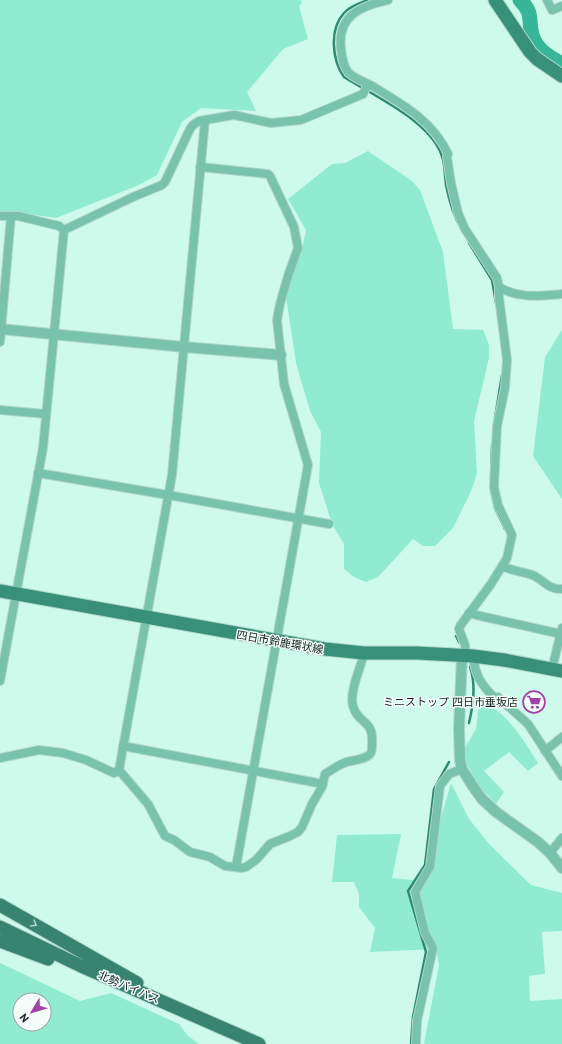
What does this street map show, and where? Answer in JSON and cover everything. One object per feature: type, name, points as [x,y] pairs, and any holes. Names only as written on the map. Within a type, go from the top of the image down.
[{"type":"highway","points":[[0,905],[192,1014]]},
{"type":"highway","name":"北勢バイパス","points":[[0,927],[81,966],[259,1044]]},
{"type":"highway","points":[[0,941],[192,1014]]},
{"type":"main road","points":[[495,0],[530,52],[537,59],[562,76]]},
{"type":"main road","name":"四日市鈴鹿環状線","points":[[0,591],[276,642],[325,649],[364,652],[417,652],[467,655],[557,670]]},
{"type":"street","points":[[388,0],[370,5],[352,13],[348,18],[342,32],[341,46],[345,67],[352,76],[393,99],[427,123],[443,144],[448,154],[447,157],[451,184],[458,213],[465,229],[494,273],[499,287],[507,360],[505,388],[497,426],[494,487],[498,505],[512,535],[504,568],[469,612],[459,629],[467,655],[459,729],[460,760],[462,769],[482,799],[496,812],[538,842],[550,853],[562,868]]},
{"type":"street","points":[[547,0],[552,10],[562,6]]},
{"type":"street","points":[[64,230],[162,185],[165,182],[190,129],[199,121],[234,115],[271,123],[300,120],[363,94],[368,84]]},
{"type":"street","points":[[205,120],[172,474],[119,770],[148,804],[165,836],[174,840],[190,852],[210,857],[225,866],[246,868],[256,860],[270,844],[298,832],[302,827],[323,784],[325,774],[345,762],[366,757],[372,751],[371,731],[354,711],[351,698],[364,652]]},
{"type":"street","points":[[200,167],[268,174],[294,227],[298,248],[288,276],[277,320],[284,384],[308,465],[236,867]]},
{"type":"street","points":[[0,216],[18,216],[59,226],[64,230]]},
{"type":"street","points":[[0,342],[11,216]]},
{"type":"street","points":[[0,681],[43,448],[64,230]]},
{"type":"street","points":[[499,287],[512,294],[526,296],[562,294]]},
{"type":"street","points":[[1,329],[281,355]]},
{"type":"street","points":[[0,410],[46,414]]},
{"type":"street","points":[[38,473],[329,524]]},
{"type":"street","points":[[504,568],[533,575],[551,588],[562,589]]},
{"type":"street","points":[[469,612],[476,615],[561,631],[557,670]]},
{"type":"street","points":[[467,655],[474,665],[484,688],[495,698],[498,697],[528,724],[562,776]]},
{"type":"street","points":[[545,751],[562,737]]},
{"type":"street","points":[[123,746],[323,784]]},
{"type":"street","points":[[0,758],[40,750],[63,753],[86,760],[114,773],[119,770]]},
{"type":"street","points":[[416,1044],[417,1021],[433,948],[425,933],[415,892],[430,867],[440,786],[449,774],[462,769]]},
{"type":"street","points":[[550,853],[562,838]]},
{"type":"green space","points":[[0,0],[301,0],[302,3],[299,6],[308,39],[283,49],[247,92],[256,111],[201,108],[182,122],[157,175],[139,185],[56,218],[15,212],[0,212]]},
{"type":"green space","points":[[368,151],[412,181],[420,190],[443,252],[453,329],[483,330],[489,345],[489,358],[474,421],[477,473],[472,489],[453,528],[435,546],[423,546],[413,539],[378,577],[366,582],[354,577],[344,569],[344,544],[332,524],[319,483],[321,432],[310,411],[296,363],[285,290],[301,254],[306,230],[288,199],[332,164],[345,163]]},
{"type":"green space","points":[[562,330],[562,499],[533,456],[545,357]]},
{"type":"green space","points":[[488,705],[510,723],[538,763],[528,771],[509,752],[484,771],[504,792],[496,804],[477,784],[470,769],[460,756],[476,729],[478,711],[482,706]]},
{"type":"green space","points":[[451,783],[469,819],[490,845],[531,885],[562,893],[562,931],[542,932],[545,974],[529,976],[530,1001],[562,999],[562,1044],[424,1044],[439,965],[436,949],[370,952],[375,928],[359,907],[359,894],[354,882],[332,882],[337,835],[401,834],[392,878],[423,881]]},
{"type":"green space","points":[[0,963],[80,1001],[111,993],[179,1024],[188,1036],[199,1044],[0,1044]]},
{"type":"waterway","points":[[368,0],[349,8],[339,20],[336,27],[334,45],[340,70],[344,77],[416,122],[438,147],[445,169],[448,196],[461,228]]},
{"type":"waterway","points":[[520,0],[528,10],[532,34],[536,44],[546,54],[562,64]]},
{"type":"waterway","points":[[469,243],[492,280],[496,303]]},
{"type":"waterway","points":[[495,418],[502,375]]},
{"type":"waterway","points":[[491,479],[492,445]]},
{"type":"waterway","points":[[491,490],[495,508],[505,529]]},
{"type":"waterway","points":[[456,636],[459,642]]},
{"type":"waterway","points":[[469,723],[473,695],[473,680],[470,667]]},
{"type":"waterway","points":[[411,1044],[413,1017],[426,952],[408,891],[425,865],[434,789],[449,762]]},
{"type":"place","name":"ミニストップ 四日市垂坂店","points":[[534,702]]}]
